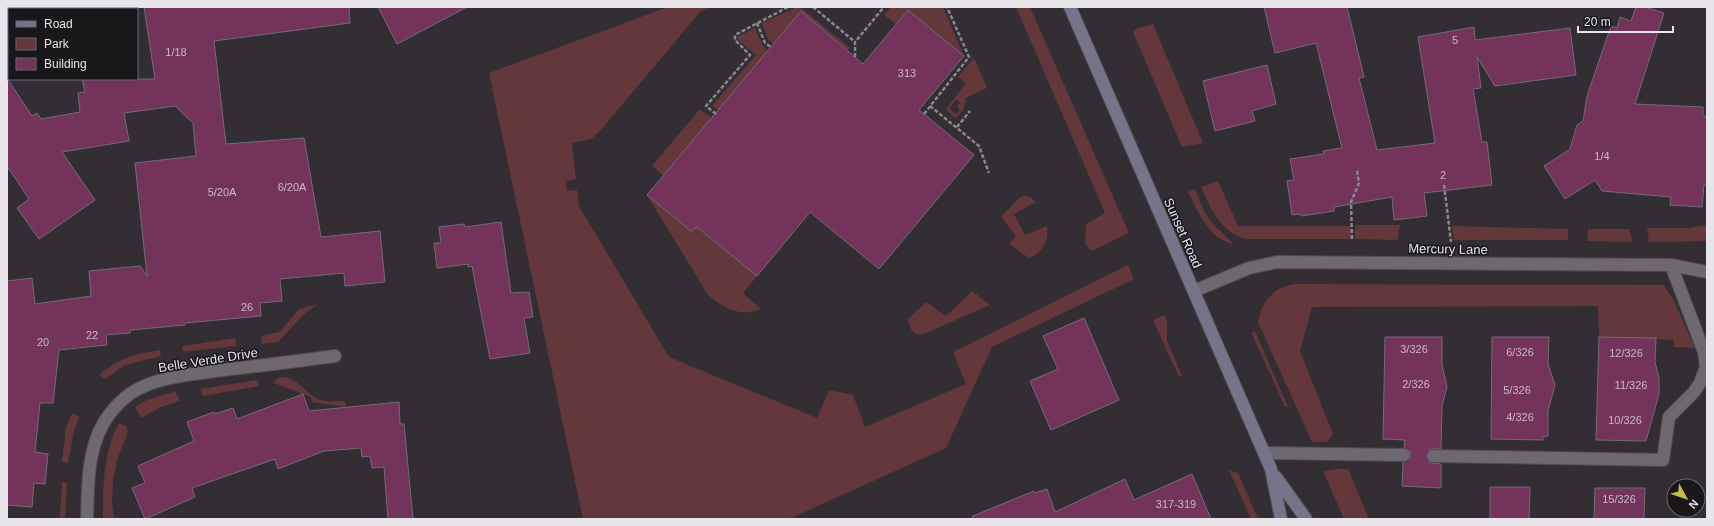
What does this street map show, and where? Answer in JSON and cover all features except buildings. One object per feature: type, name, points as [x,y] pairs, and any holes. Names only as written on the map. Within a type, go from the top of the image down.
[{"type":"main road","name":"Sunset Road","points":[[1070,7],[1271,469],[1306,519]]},
{"type":"main road","name":"Sunset Road","points":[[1271,469],[1281,519]]},
{"type":"street","name":"Mercury Lane","points":[[1194,291],[1249,268],[1278,262],[1671,265],[1707,272]]},
{"type":"street","points":[[1432,456],[1663,460],[1668,417],[1694,392],[1700,383],[1706,367],[1704,352],[1671,265]]},
{"type":"street","name":"Belle Verde Drive","points":[[87,519],[88,479],[93,449],[103,423],[119,402],[138,389],[175,377],[335,356]]},
{"type":"street","points":[[1264,453],[1404,455]]},
{"type":"path","points":[[716,114],[706,106],[750,55],[735,40],[735,34],[788,7]]},
{"type":"path","points":[[813,7],[854,42]]},
{"type":"path","points":[[855,57],[854,42],[884,7]]},
{"type":"path","points":[[924,114],[969,57],[947,7]]},
{"type":"path","points":[[757,23],[765,43],[771,47]]},
{"type":"path","points":[[930,106],[979,146],[989,173]]},
{"type":"path","points":[[957,127],[970,111]]},
{"type":"path","points":[[1352,244],[1351,202],[1359,183],[1357,170]]},
{"type":"path","points":[[1444,185],[1451,244]]},
{"type":"green space","points":[[668,7],[710,7],[700,12],[600,131],[591,139],[572,143],[576,179],[566,181],[567,191],[577,190],[579,206],[669,357],[817,418],[829,390],[853,395],[865,427],[966,384],[953,352],[1128,265],[1134,279],[992,347],[946,448],[789,519],[583,519],[489,73]]},
{"type":"green space","points":[[800,7],[850,48],[847,50],[801,11],[774,44],[768,40],[762,23]]},
{"type":"green space","points":[[891,7],[943,7],[964,56],[908,10],[896,24],[884,15]]},
{"type":"green space","points":[[1016,7],[1030,7],[1129,233],[1094,250],[1090,250],[1085,243],[1086,224],[1105,213]]},
{"type":"green space","points":[[1153,24],[1203,143],[1182,147],[1133,32],[1138,28]]},
{"type":"green space","points":[[755,28],[763,46],[768,51],[719,111],[712,106],[756,55],[738,40],[737,37]]},
{"type":"green space","points":[[974,58],[987,88],[965,98],[966,101],[963,110],[955,118],[946,109],[966,83],[958,77]],"holes":[[[956,100],[960,102],[957,106],[960,110],[956,114],[949,108]]]},
{"type":"green space","points":[[700,109],[716,122],[689,144],[664,176],[652,166]]},
{"type":"green space","points":[[1218,181],[1238,226],[1351,226],[1351,239],[1246,239],[1237,236],[1229,231],[1218,219],[1201,187]]},
{"type":"green space","points":[[1195,189],[1203,209],[1212,223],[1234,244],[1218,237],[1211,231],[1201,217],[1188,192]]},
{"type":"green space","points":[[647,195],[691,231],[697,227],[757,276],[743,293],[761,309],[754,312],[739,312],[726,308],[708,295]]},
{"type":"green space","points":[[1024,196],[1030,197],[1036,202],[1014,214],[1025,235],[1047,226],[1047,236],[1044,245],[1038,253],[1029,258],[1009,244],[1016,236],[1001,217],[1019,198]]},
{"type":"green space","points":[[1355,225],[1400,225],[1397,240],[1355,239]]},
{"type":"green space","points":[[1707,225],[1707,241],[1649,242],[1647,228],[1690,228]]},
{"type":"green space","points":[[1452,226],[1568,229],[1568,240],[1454,240]]},
{"type":"green space","points":[[1588,229],[1629,229],[1633,242],[1587,241]]},
{"type":"green space","points":[[1288,285],[1664,285],[1674,301],[1695,348],[1674,347],[1674,340],[1599,337],[1598,306],[1312,307],[1300,351],[1333,434],[1327,442],[1312,442],[1258,322],[1262,307],[1270,296]]},
{"type":"green space","points":[[972,291],[990,305],[924,334],[917,334],[912,331],[908,319],[926,302],[946,316]]},
{"type":"green space","points":[[318,304],[304,314],[278,342],[262,344],[261,336],[280,332],[299,309]]},
{"type":"green space","points":[[1164,315],[1167,321],[1167,341],[1182,376],[1179,377],[1153,320]]},
{"type":"green space","points":[[1255,331],[1288,407],[1285,407],[1252,334],[1252,332]]},
{"type":"green space","points":[[235,338],[236,346],[183,352],[182,346]]},
{"type":"green space","points":[[160,350],[161,356],[125,365],[105,379],[99,375],[114,364],[128,358],[142,353]]},
{"type":"green space","points":[[283,377],[298,383],[310,394],[320,400],[342,401],[345,402],[346,407],[312,402],[311,397],[274,383],[278,378]]},
{"type":"green space","points":[[258,380],[259,386],[203,396],[200,389]]},
{"type":"green space","points":[[175,391],[180,401],[161,407],[141,418],[135,407],[147,400]]},
{"type":"green space","points":[[72,413],[79,417],[74,431],[68,463],[62,462],[66,428]]},
{"type":"green space","points":[[119,423],[126,426],[128,432],[117,460],[113,481],[112,502],[114,519],[103,519],[103,494],[107,458]]},
{"type":"green space","points":[[1348,469],[1369,519],[1344,519],[1323,471]]},
{"type":"green space","points":[[1229,470],[1238,473],[1258,519],[1251,519]]},
{"type":"green space","points":[[62,482],[67,483],[65,519],[60,519]]}]
